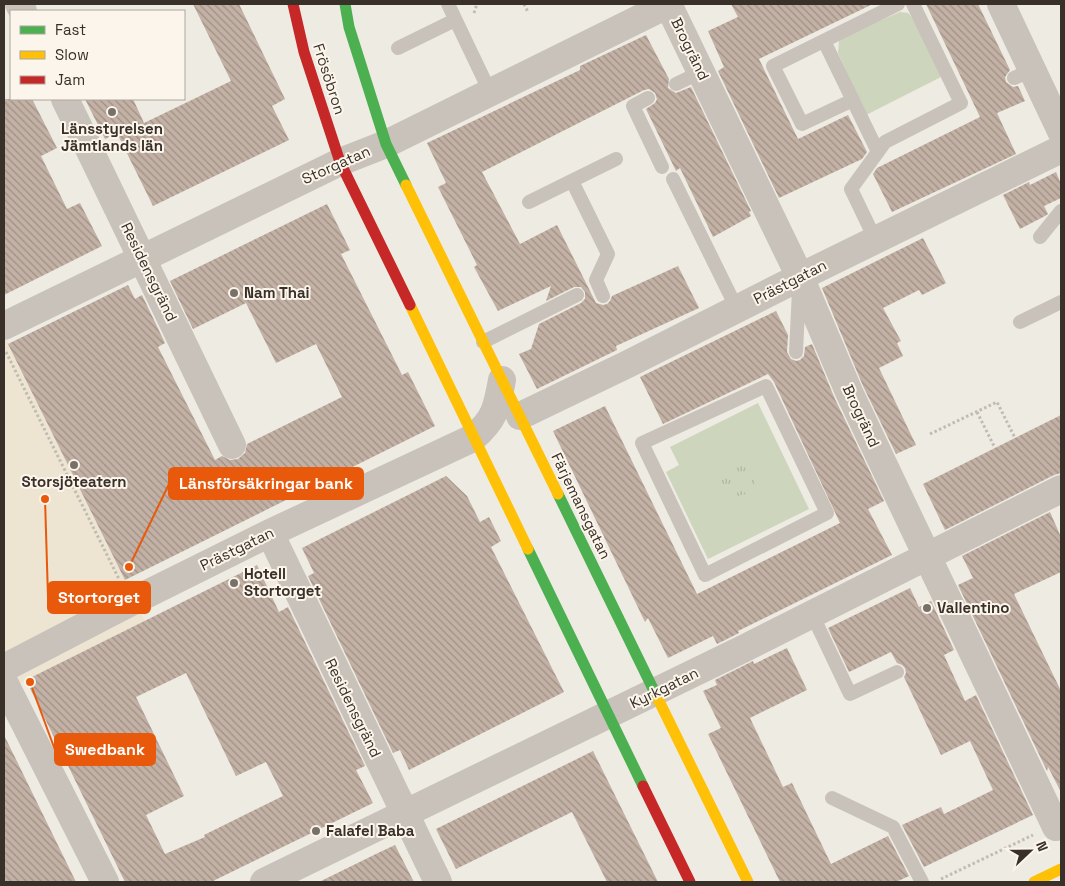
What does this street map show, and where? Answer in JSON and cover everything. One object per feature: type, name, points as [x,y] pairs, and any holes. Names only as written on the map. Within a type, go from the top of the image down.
[{"type":"main road","name":"Frösöbron","points":[[293,4],[304,52],[340,162]]},
{"type":"main road","name":"Färjemansgatan","points":[[345,4],[349,27],[386,144],[748,882]]},
{"type":"main road","points":[[340,162],[690,882]]},
{"type":"main road","points":[[1034,882],[1061,869]]},
{"type":"street","name":"Storgatan","points":[[4,326],[340,162],[386,144],[668,4]]},
{"type":"street","name":"Brogränd","points":[[668,4],[800,277],[849,392],[1056,827]]},
{"type":"street","points":[[1001,4],[1023,74],[1061,131]]},
{"type":"street","name":"Residensgränd","points":[[65,100],[232,445]]},
{"type":"street","name":"Prästgatan","points":[[520,416],[632,354],[737,309],[875,239],[1061,149]]},
{"type":"street","points":[[473,438],[487,426],[497,407],[502,380]]},
{"type":"street","name":"Prästgatan","points":[[4,668],[130,602],[270,533],[473,438]]},
{"type":"street","name":"Kyrkgatan","points":[[264,882],[655,692],[1061,489]]},
{"type":"street","name":"Residensgränd","points":[[270,533],[438,882]]},
{"type":"street","points":[[4,682],[105,882]]},
{"type":"lane","points":[[448,4],[490,92]]},
{"type":"lane","points":[[853,100],[802,124],[773,66],[898,4]]},
{"type":"lane","points":[[875,239],[851,189],[886,142],[966,101],[913,4]]},
{"type":"lane","points":[[398,48],[455,20]]},
{"type":"lane","points":[[824,40],[878,152]]},
{"type":"lane","points":[[676,84],[701,72]]},
{"type":"lane","points":[[648,98],[633,106],[662,168]]},
{"type":"lane","points":[[529,202],[616,159]]},
{"type":"lane","points":[[673,179],[737,309]]},
{"type":"lane","points":[[572,181],[608,254],[596,280],[603,296]]},
{"type":"lane","points":[[1040,237],[1061,211]]},
{"type":"lane","points":[[796,352],[800,277]]},
{"type":"lane","points":[[483,342],[577,295]]},
{"type":"lane","points":[[1020,322],[1061,302]]},
{"type":"lane","points":[[766,386],[827,513],[705,575],[642,443],[766,386]]},
{"type":"lane","points":[[812,614],[850,694],[897,672]]},
{"type":"lane","points":[[832,798],[893,827],[922,882]]},
{"type":"path","points":[[524,4],[528,12]]},
{"type":"path","points":[[4,347],[130,602]]},
{"type":"path","points":[[930,434],[997,402],[1015,438]]},
{"type":"path","points":[[977,412],[994,448]]},
{"type":"path","points":[[934,882],[1038,833],[1056,827]]},
{"type":"green space","points":[[900,12],[908,13],[913,18],[941,77],[866,115],[838,53],[839,41],[843,36]]},
{"type":"green space","points":[[758,403],[809,509],[708,559],[666,472],[679,465],[670,447]]},
{"type":"green space","points":[[746,454],[757,491],[726,499],[716,463]]},
{"type":"shaded area","points":[[4,334],[145,621],[4,691]]},
{"type":"building","points":[[193,4],[239,4],[285,99],[272,106],[289,140],[153,206],[117,133],[105,139],[86,100],[133,100],[144,123],[231,81]]},
{"type":"building","points":[[731,4],[873,4],[759,59],[798,139],[848,115],[867,152],[862,159],[779,198],[718,71],[724,67],[708,31],[738,17]]},
{"type":"building","points":[[926,4],[978,4],[1010,70],[1005,77],[1006,82],[1013,87],[1018,86],[1025,101],[997,113],[1016,154],[892,212],[873,174],[877,168],[980,117]]},
{"type":"building","points":[[646,35],[669,79],[668,88],[676,93],[691,87],[751,211],[749,212],[751,216],[713,237],[680,168],[676,171],[646,109],[655,103],[657,99],[655,93],[649,89],[482,172],[520,244],[557,225],[596,303],[607,304],[612,296],[678,266],[699,308],[616,346],[617,350],[537,389],[519,354],[531,349],[539,324],[581,303],[585,299],[585,292],[581,287],[574,287],[546,301],[551,286],[498,311],[474,267],[477,265],[438,187],[446,183],[427,143],[580,70],[580,66]]},
{"type":"building","points":[[4,99],[33,100],[57,148],[41,156],[67,209],[80,203],[102,246],[4,295]]},
{"type":"building","points":[[1056,172],[1061,184],[1061,198],[1044,206],[1048,214],[1020,229],[1003,195],[1029,182],[1030,185]]},
{"type":"building","points":[[327,204],[350,250],[341,254],[402,375],[408,372],[435,426],[125,580],[8,344],[128,285],[135,299],[142,295],[165,343],[158,347],[215,460],[222,456],[230,460],[238,459],[245,453],[247,444],[342,397],[316,344],[276,363],[246,303],[193,329],[170,281]]},
{"type":"building","points":[[923,238],[946,283],[922,295],[919,290],[883,308],[901,341],[897,343],[903,356],[879,368],[916,445],[896,454],[863,386],[822,288]]},
{"type":"building","points":[[776,311],[788,335],[787,352],[791,359],[800,360],[804,356],[805,347],[812,344],[835,399],[884,501],[868,509],[892,555],[738,631],[739,633],[717,644],[713,636],[668,658],[648,618],[645,622],[553,431],[605,406],[697,594],[840,523],[774,382],[768,374],[663,424],[640,377]]},
{"type":"building","points":[[1061,415],[1061,473],[945,530],[923,484]]},
{"type":"building","points":[[446,476],[467,496],[480,522],[489,517],[501,541],[491,547],[564,692],[409,770],[400,750],[393,753],[308,576],[314,573],[302,548]]},
{"type":"building","points":[[1050,512],[1061,537],[1061,572],[1014,594],[1061,691],[1061,792],[1048,767],[1047,771],[958,585],[973,578],[962,556]]},
{"type":"building","points":[[257,565],[279,612],[288,607],[365,766],[356,770],[373,803],[211,882],[125,882],[26,680]],"holes":[[[186,673],[236,776],[266,762],[283,796],[204,835],[205,837],[165,854],[146,815],[184,796],[136,697]]]},
{"type":"building","points":[[910,588],[919,607],[931,601],[954,650],[944,655],[965,701],[976,695],[1033,815],[924,867],[902,825],[941,807],[944,814],[993,790],[970,741],[941,755],[904,677],[906,673],[905,668],[897,663],[891,652],[849,672],[828,628]]},
{"type":"building","points":[[787,648],[807,690],[750,718],[783,787],[792,783],[831,864],[888,836],[909,876],[896,882],[780,882],[708,734],[721,728],[703,691],[717,685],[715,680],[753,661],[754,664]]},
{"type":"building","points":[[4,735],[76,882],[4,882]]},
{"type":"building","points":[[593,751],[658,882],[607,882],[572,812],[456,869],[436,829]]},
{"type":"building","points":[[395,845],[414,882],[319,882],[378,853]]},
{"type":"traffic: fast","points":[[345,4],[349,27],[386,144],[406,185]]},
{"type":"traffic: fast","points":[[558,494],[658,699]]},
{"type":"traffic: fast","points":[[528,549],[643,786]]},
{"type":"traffic: slow","points":[[406,185],[558,494]]},
{"type":"traffic: slow","points":[[410,305],[528,549]]},
{"type":"traffic: slow","points":[[658,699],[748,882]]},
{"type":"traffic: slow","points":[[1034,882],[1061,869]]},
{"type":"traffic: jam","points":[[293,4],[304,52],[340,162],[410,305]]},
{"type":"traffic: jam","points":[[643,786],[690,882]]},
{"type":"place","name":"Länsstyrelsen Jämtlands län","points":[[112,112]]},
{"type":"place","name":"Nam Thai","points":[[234,293]]},
{"type":"place","name":"Storsjöteatern","points":[[74,465]]},
{"type":"place","name":"Stortorget","points":[[45,499]]},
{"type":"place","name":"Länsförsäkringar bank","points":[[129,567]]},
{"type":"place","name":"Hotell Stortorget","points":[[234,583]]},
{"type":"place","name":"Vallentino","points":[[927,608]]},
{"type":"place","name":"Swedbank","points":[[30,682]]},
{"type":"place","name":"Falafel Baba","points":[[316,831]]}]
